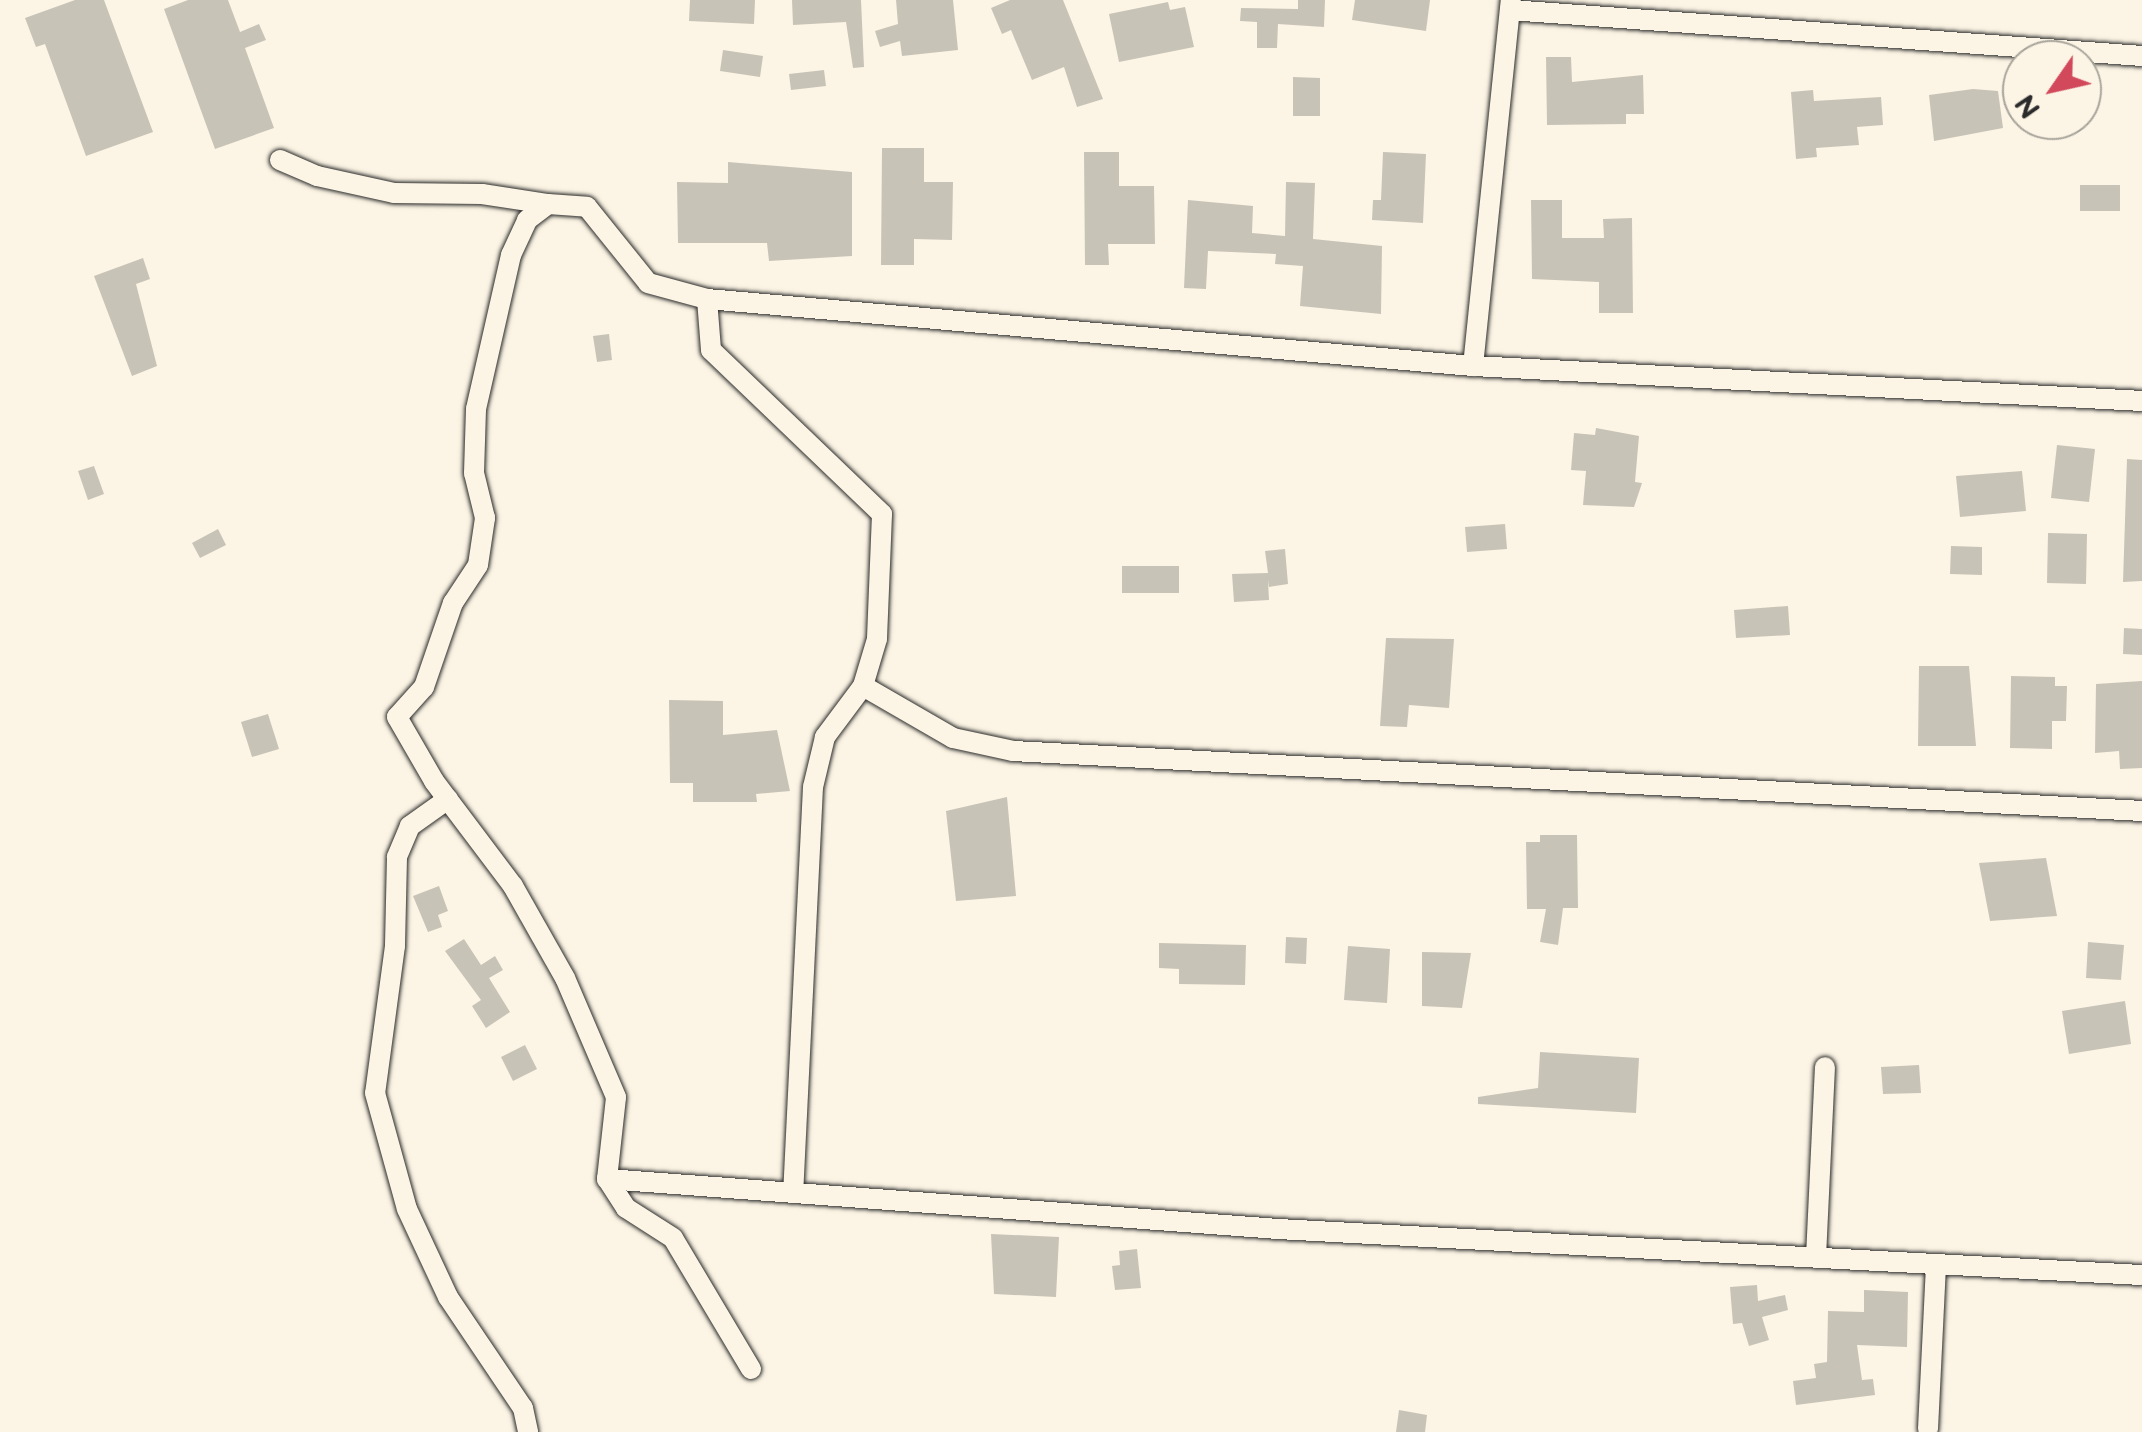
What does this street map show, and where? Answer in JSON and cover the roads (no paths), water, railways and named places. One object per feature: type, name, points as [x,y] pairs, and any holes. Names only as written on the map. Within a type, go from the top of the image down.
[{"type":"street","points":[[1473,366],[1510,5],[2142,56]]},
{"type":"street","points":[[280,160],[317,176],[394,193],[482,194],[587,207],[648,283],[707,299],[1473,366],[2142,401]]},
{"type":"street","points":[[548,204],[527,220],[512,255],[476,409],[474,473],[485,518],[478,565],[454,604],[424,687],[397,717],[546,942],[616,1097],[607,1179],[626,1208],[673,1238],[711,1292],[750,1368]]},
{"type":"street","points":[[707,299],[711,350],[882,514],[877,639],[864,686],[825,738],[813,787],[793,1191]]},
{"type":"street","points":[[864,686],[953,738],[1013,751],[2142,810]]},
{"type":"street","points":[[448,798],[410,826],[397,857],[394,946],[375,1093],[407,1209],[448,1296],[523,1408],[528,1432]]},
{"type":"street","points":[[1816,1257],[1825,1067]]},
{"type":"street","points":[[607,1179],[1278,1228],[2142,1275]]},
{"type":"street","points":[[1928,1429],[1936,1264]]}]
